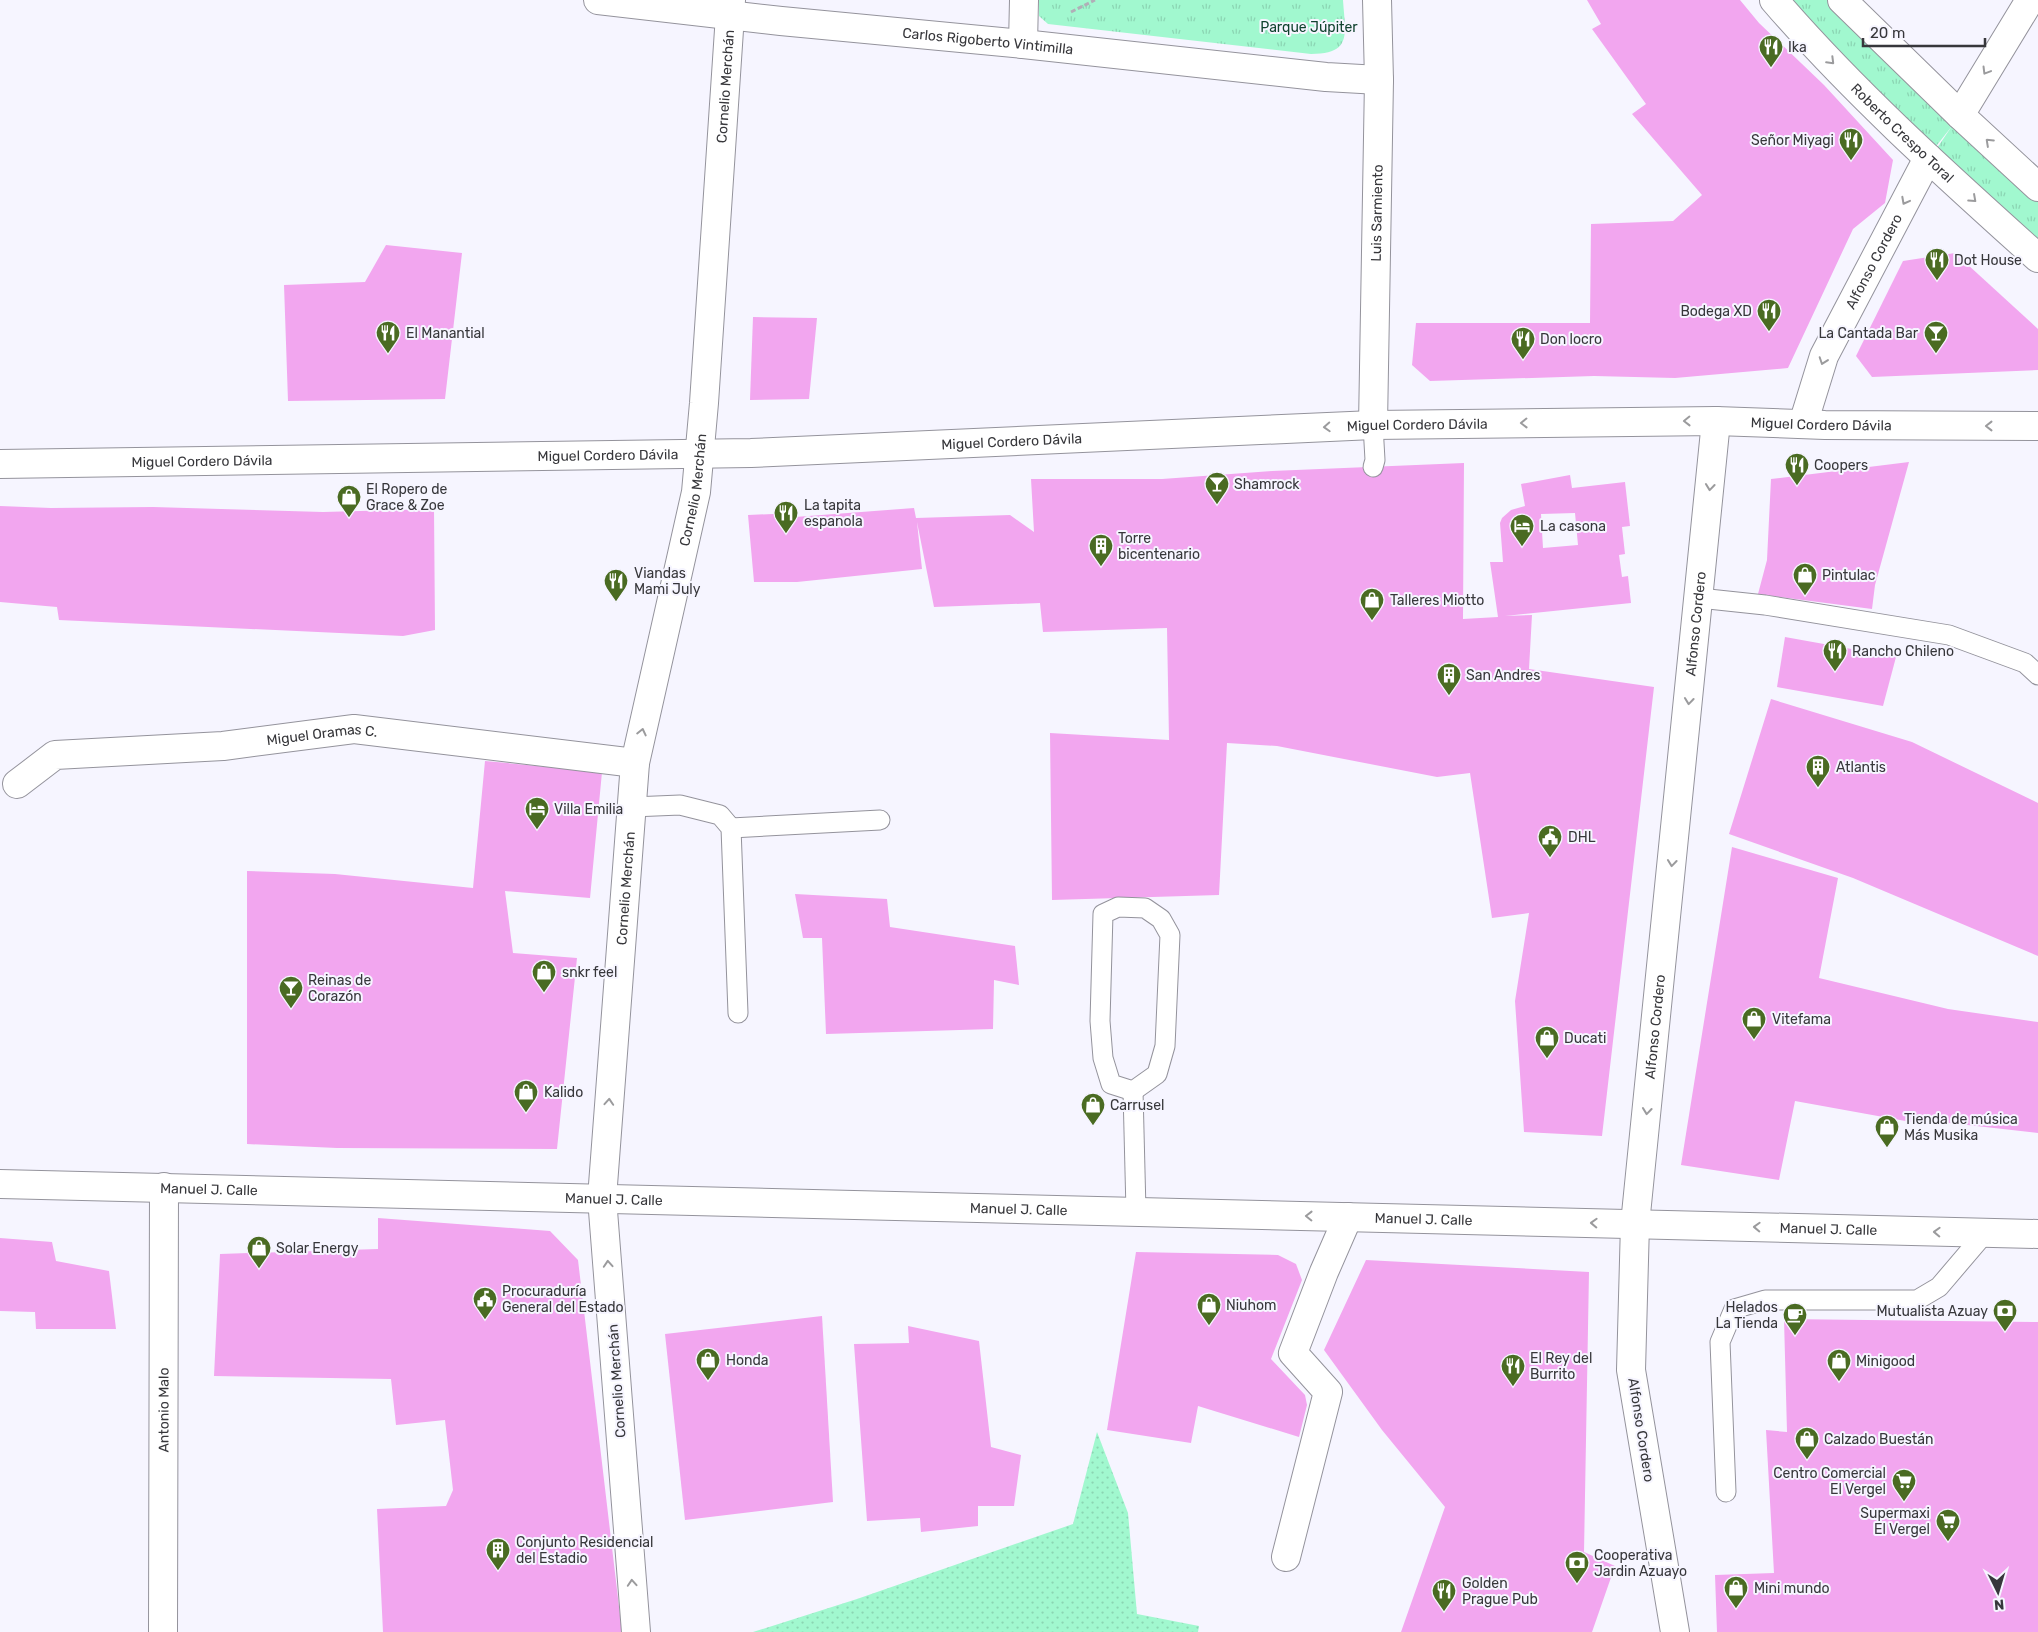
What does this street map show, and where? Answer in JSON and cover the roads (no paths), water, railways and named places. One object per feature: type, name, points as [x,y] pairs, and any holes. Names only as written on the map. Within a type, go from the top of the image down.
[{"type":"street","name":"Carlos Rigoberto Vintimilla","points":[[598,0],[731,8],[1023,44],[1326,77],[1379,80]]},
{"type":"street","points":[[1023,44],[1024,0]]},
{"type":"street","name":"Luis Sarmiento","points":[[1373,425],[1379,80],[1377,0]]},
{"type":"street","name":"Roberto Crespo Toral","points":[[1774,0],[1799,29],[1928,158],[2038,258]]},
{"type":"street","points":[[1842,0],[1960,115],[2038,187]]},
{"type":"street","points":[[1960,115],[2030,0]]},
{"type":"street","name":"Cornelio Merchán","points":[[636,1632],[602,1198],[635,762],[696,492],[731,8]]},
{"type":"street","name":"Alfonso Cordero","points":[[1803,424],[1824,356],[1928,158]]},
{"type":"street","name":"Alfonso Cordero","points":[[1674,1632],[1631,1370],[1635,1224],[1716,421]]},
{"type":"street","name":"Miguel Cordero Dávila","points":[[0,464],[699,454],[1373,425],[1716,421],[1803,424],[2033,422]]},
{"type":"street","name":"Miguel Oramas C.","points":[[18,784],[55,756],[224,746],[354,729],[635,762]]},
{"type":"street","name":"Manuel J. Calle","points":[[0,1184],[2038,1234]]},
{"type":"street","name":"Antonio Malo","points":[[163,1632],[164,1187]]},
{"type":"street","points":[[1286,1557],[1328,1392],[1293,1353],[1324,1272],[1348,1217]]},
{"type":"lane","points":[[1373,425],[1375,460],[1373,467]]},
{"type":"lane","points":[[1699,598],[1765,605],[1949,635],[2025,663],[2038,674]]},
{"type":"lane","points":[[632,807],[680,805],[720,815],[731,828],[738,1013]]},
{"type":"lane","points":[[731,828],[880,820]]},
{"type":"lane","points":[[1118,907],[1145,908],[1161,919],[1170,935],[1165,1046],[1157,1074],[1133,1091],[1112,1084],[1103,1058],[1100,1021],[1103,914],[1118,907]]},
{"type":"lane","points":[[1133,1091],[1136,1211]]},
{"type":"lane","points":[[1726,1492],[1720,1342],[1734,1309],[1765,1300],[1917,1300],[1938,1287],[1985,1233]]},
{"type":"place","name":"Ika","points":[[1771,68]]},
{"type":"place","name":"Señor Miyagi","points":[[1851,161]]},
{"type":"place","name":"Dot House","points":[[1937,281]]},
{"type":"place","name":"Bodega XD","points":[[1769,332]]},
{"type":"place","name":"El Manantial","points":[[388,354]]},
{"type":"place","name":"La Cantada Bar","points":[[1936,354]]},
{"type":"place","name":"Don locro","points":[[1523,360]]},
{"type":"place","name":"Coopers","points":[[1797,486]]},
{"type":"place","name":"Shamrock","points":[[1217,505]]},
{"type":"place","name":"El Ropero de Grace & Zoe","points":[[349,518]]},
{"type":"place","name":"La tapita espanola","points":[[786,534]]},
{"type":"place","name":"La casona","points":[[1522,547]]},
{"type":"place","name":"Torre bicentenario","points":[[1101,567]]},
{"type":"place","name":"Pintulac","points":[[1805,596]]},
{"type":"place","name":"Viandas Mami July","points":[[616,602]]},
{"type":"place","name":"Talleres Miotto","points":[[1372,621]]},
{"type":"place","name":"Rancho Chileno","points":[[1835,672]]},
{"type":"place","name":"San Andres","points":[[1449,696]]},
{"type":"place","name":"Atlantis","points":[[1818,788]]},
{"type":"place","name":"Villa Emilia","points":[[537,830]]},
{"type":"place","name":"DHL","points":[[1550,858]]},
{"type":"place","name":"snkr feel","points":[[544,993]]},
{"type":"place","name":"Reinas de Corazón","points":[[291,1009]]},
{"type":"place","name":"Vitefama","points":[[1754,1040]]},
{"type":"place","name":"Ducati","points":[[1547,1059]]},
{"type":"place","name":"Kalido","points":[[526,1113]]},
{"type":"place","name":"Carrusel","points":[[1093,1126]]},
{"type":"place","name":"Tienda de música Más Musika","points":[[1887,1148]]},
{"type":"place","name":"Solar Energy","points":[[259,1269]]},
{"type":"place","name":"Procuraduría General del Estado","points":[[485,1320]]},
{"type":"place","name":"Niuhom","points":[[1209,1326]]},
{"type":"place","name":"Mutualista Azuay","points":[[2005,1332]]},
{"type":"place","name":"Helados La Tienda","points":[[1795,1336]]},
{"type":"place","name":"Honda","points":[[708,1381]]},
{"type":"place","name":"Minigood","points":[[1839,1382]]},
{"type":"place","name":"El Rey del Burrito","points":[[1513,1387]]},
{"type":"place","name":"Calzado Buestán","points":[[1807,1460]]},
{"type":"place","name":"Centro Comercial El Vergel","points":[[1904,1502]]},
{"type":"place","name":"Supermaxi El Vergel","points":[[1948,1542]]},
{"type":"place","name":"Conjunto Residencial del Estadio","points":[[498,1571]]},
{"type":"place","name":"Cooperativa Jardin Azuayo","points":[[1577,1584]]},
{"type":"place","name":"Mini mundo","points":[[1736,1609]]},
{"type":"place","name":"Golden Prague Pub","points":[[1444,1612]]},
{"type":"park label","name":"Parque Júpiter","points":[[1309,27]]}]
